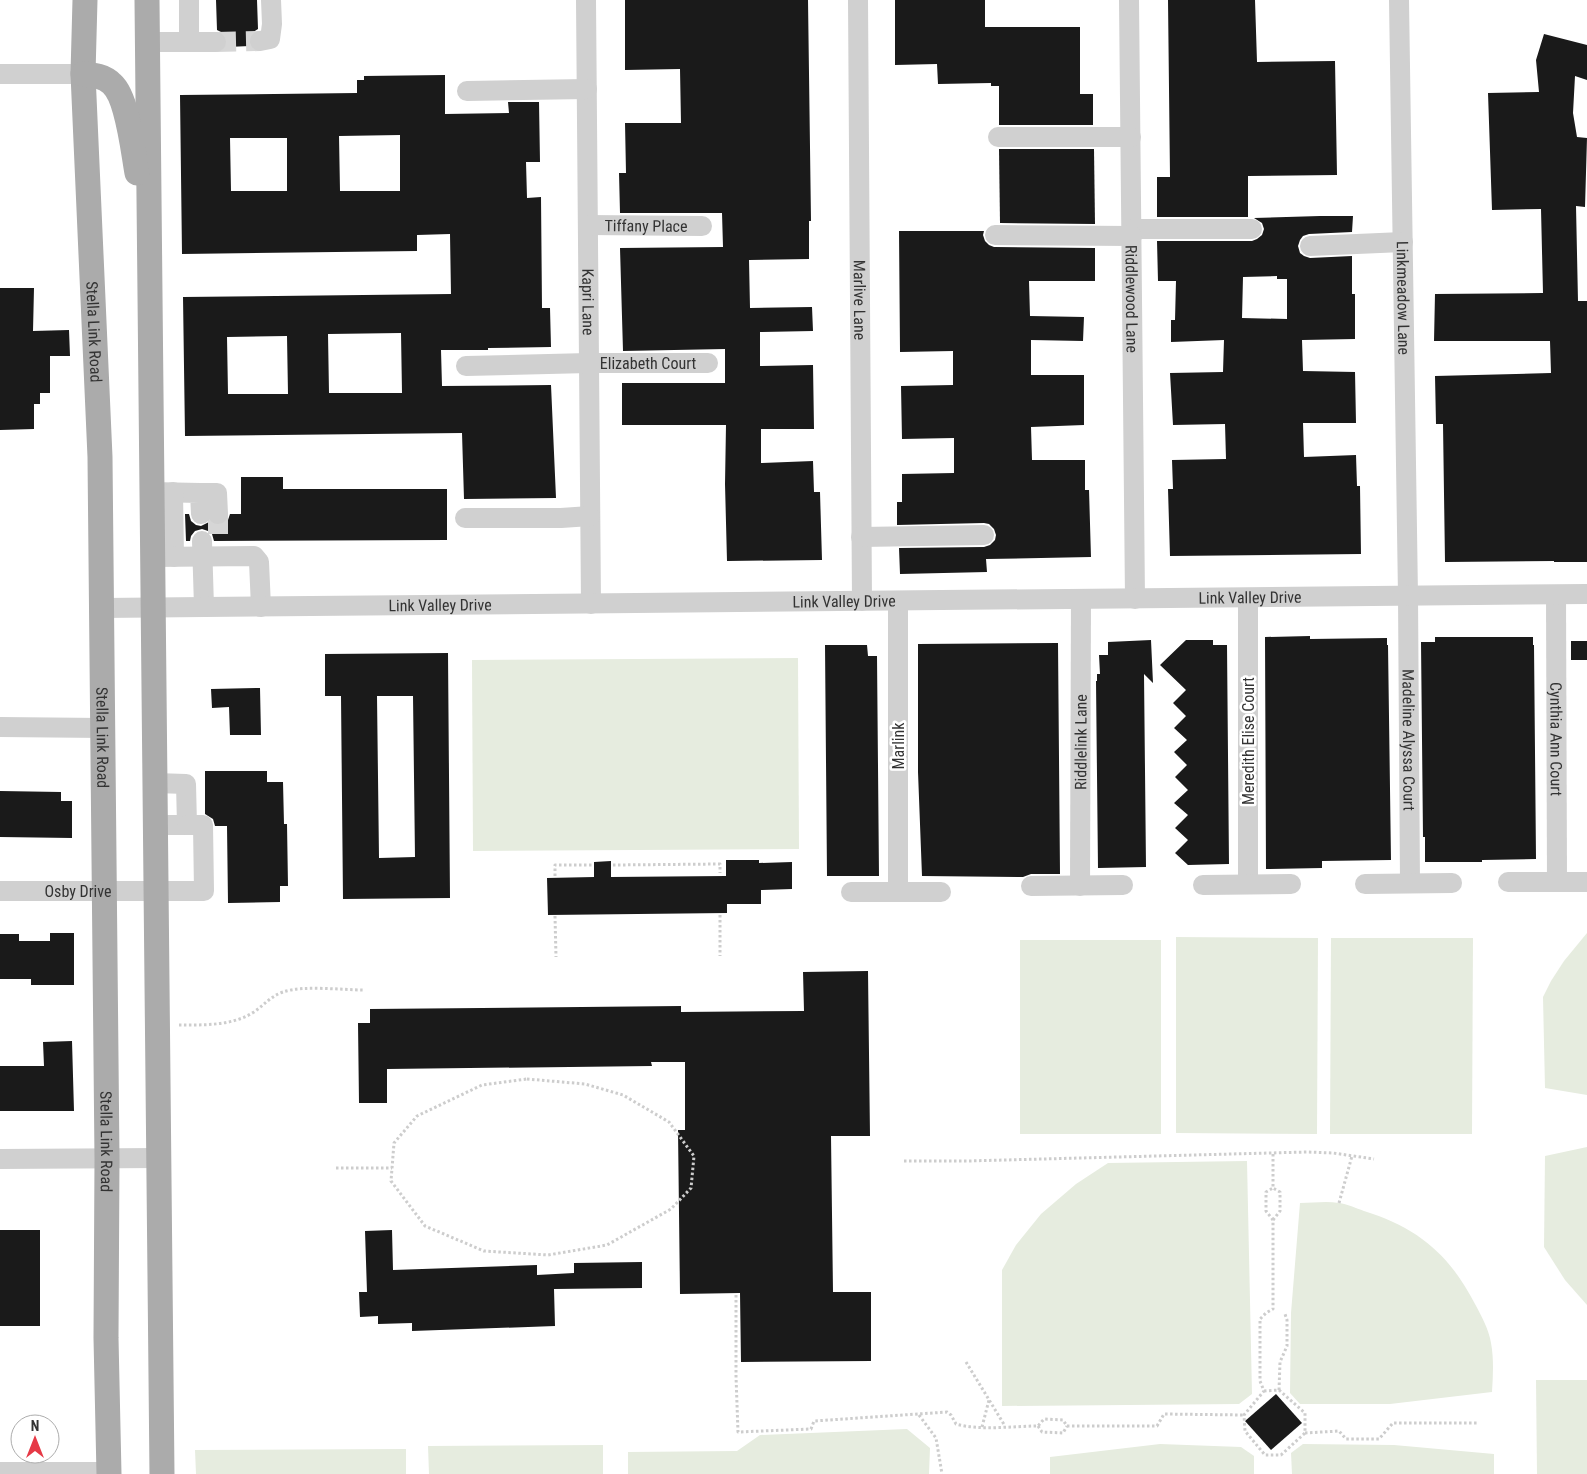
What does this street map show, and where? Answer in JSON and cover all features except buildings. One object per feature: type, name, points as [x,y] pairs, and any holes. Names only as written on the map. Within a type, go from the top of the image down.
[{"type":"main road","name":"Stella Link Road","points":[[85,0],[84,74],[100,457],[107,1158],[106,1338],[109,1473]]},
{"type":"main road","points":[[147,0],[150,250],[162,492],[163,558],[153,608],[162,1474]]},
{"type":"main road","points":[[84,74],[100,76],[113,84],[121,99],[129,124],[150,250]]},
{"type":"street","points":[[188,0],[189,42]]},
{"type":"street","points":[[260,41],[270,39],[272,24],[271,0]]},
{"type":"street","name":"Kapri Lane","points":[[586,0],[591,604]]},
{"type":"street","name":"Marlive Lane","points":[[858,0],[862,601]]},
{"type":"street","name":"Riddlewood Lane","points":[[1129,0],[1135,598]]},
{"type":"street","name":"Linkmeadow Lane","points":[[1399,0],[1408,596]]},
{"type":"street","points":[[148,42],[216,42]]},
{"type":"street","points":[[0,74],[84,74]]},
{"type":"street","points":[[467,91],[587,89]]},
{"type":"street","points":[[998,137],[1131,137]]},
{"type":"street","name":"Tiffany Place","points":[[588,225],[702,226]]},
{"type":"street","points":[[995,235],[1252,229]]},
{"type":"street","points":[[1310,246],[1403,242]]},
{"type":"street","name":"Elizabeth Court","points":[[466,366],[708,363]]},
{"type":"street","points":[[162,492],[200,493],[209,514]]},
{"type":"street","points":[[465,518],[561,518],[590,516]]},
{"type":"street","points":[[861,537],[984,535]]},
{"type":"street","points":[[163,558],[210,549],[254,556],[259,562],[261,607]]},
{"type":"street","points":[[204,607],[210,549]]},
{"type":"street","name":"Link Valley Drive","points":[[102,608],[1587,594]]},
{"type":"street","name":"Cynthia Ann Court","points":[[1556,595],[1557,882]]},
{"type":"street","name":"Madeline Alyssa Court","points":[[1408,596],[1410,883]]},
{"type":"street","name":"Meredith Elise Court","points":[[1248,598],[1248,884]]},
{"type":"street","name":"Riddlelink Lane","points":[[1080,886],[1081,599]]},
{"type":"street","name":"Marlink","points":[[898,601],[898,892]]},
{"type":"street","points":[[0,728],[103,728]]},
{"type":"street","points":[[155,783],[186,784],[187,825],[156,825]]},
{"type":"street","name":"Osby Drive","points":[[0,892],[204,890],[203,825],[187,825]]},
{"type":"street","points":[[1508,882],[1587,882]]},
{"type":"street","points":[[1365,884],[1452,883]]},
{"type":"street","points":[[1203,885],[1291,884]]},
{"type":"street","points":[[1031,886],[1123,885]]},
{"type":"street","points":[[851,892],[942,892]]},
{"type":"street","points":[[0,1160],[159,1158]]},
{"type":"street","points":[[0,1472],[109,1473]]},
{"type":"path","points":[[555,876],[555,865],[592,864]]},
{"type":"path","points":[[613,864],[720,864],[720,873]]},
{"type":"path","points":[[720,915],[720,956]]},
{"type":"path","points":[[555,916],[556,957]]},
{"type":"path","points":[[158,1025],[229,1022],[243,1018],[275,995],[284,992],[297,990],[364,990]]},
{"type":"path","points":[[527,1079],[585,1084],[623,1095],[669,1122],[694,1156],[691,1188],[671,1209],[607,1245],[548,1255],[484,1251],[425,1226],[391,1181],[392,1168],[394,1143],[417,1116],[482,1084],[527,1079]]},
{"type":"path","points":[[904,1161],[1307,1152],[1374,1160]]},
{"type":"path","points":[[1272,1153],[1273,1188]]},
{"type":"path","points":[[1339,1203],[1352,1156]]},
{"type":"path","points":[[336,1168],[392,1168]]},
{"type":"path","points":[[1272,1220],[1280,1211],[1280,1192],[1273,1188]]},
{"type":"path","points":[[1264,1391],[1260,1381],[1260,1319],[1273,1309],[1272,1220],[1266,1211],[1266,1192],[1273,1188]]},
{"type":"path","points":[[736,1295],[738,1432],[810,1429],[814,1421],[947,1412],[952,1415],[956,1424],[982,1428],[1038,1426],[1044,1419],[1063,1420],[1067,1426]]},
{"type":"path","points":[[1279,1390],[1280,1362],[1287,1346],[1287,1320],[1285,1314]]},
{"type":"path","points":[[966,1362],[1005,1426]]},
{"type":"path","points":[[1305,1433],[1305,1413],[1279,1390],[1264,1391],[1244,1415],[1245,1431],[1265,1455],[1281,1455],[1305,1433],[1339,1431],[1346,1439],[1379,1439],[1393,1423],[1477,1423]]},
{"type":"path","points":[[982,1428],[989,1399]]},
{"type":"path","points":[[918,1414],[936,1438],[942,1474]]},
{"type":"path","points":[[1067,1426],[1157,1426],[1164,1414],[1244,1415]]},
{"type":"path","points":[[1038,1426],[1042,1432],[1063,1433],[1067,1426]]},
{"type":"shaded area","points":[[798,658],[799,849],[473,851],[472,660]]},
{"type":"shaded area","points":[[1587,933],[1587,1095],[1545,1088],[1543,997],[1564,961]]},
{"type":"shaded area","points":[[1176,937],[1318,938],[1317,1134],[1176,1133]]},
{"type":"shaded area","points":[[1331,938],[1473,938],[1472,1134],[1330,1134]]},
{"type":"shaded area","points":[[1020,940],[1161,940],[1161,1134],[1020,1134]]},
{"type":"shaded area","points":[[1587,1147],[1587,1305],[1565,1280],[1544,1247],[1545,1156]]},
{"type":"shaded area","points":[[1247,1161],[1252,1394],[1239,1404],[1002,1406],[1002,1270],[1016,1245],[1041,1214],[1076,1184],[1108,1163]]},
{"type":"shaded area","points":[[1329,1202],[1352,1206],[1400,1226],[1430,1245],[1443,1257],[1465,1286],[1487,1328],[1493,1355],[1492,1392],[1390,1404],[1300,1404],[1290,1393],[1291,1313],[1300,1203]]},
{"type":"shaded area","points":[[1536,1380],[1587,1380],[1587,1474],[1537,1474]]},
{"type":"shaded area","points":[[907,1429],[930,1448],[929,1474],[628,1474],[628,1452],[737,1451],[760,1435]]},
{"type":"shaded area","points":[[1160,1444],[1241,1447],[1254,1456],[1254,1474],[1050,1474],[1050,1457]]},
{"type":"shaded area","points":[[1303,1444],[1394,1445],[1494,1454],[1494,1474],[1292,1474],[1291,1453]]},
{"type":"shaded area","points":[[603,1445],[603,1474],[429,1474],[428,1446]]},
{"type":"shaded area","points":[[406,1449],[406,1474],[196,1474],[195,1450]]},
{"type":"tunnel","points":[[216,42],[260,41]]},
{"type":"tunnel","points":[[218,514],[218,541]]}]
